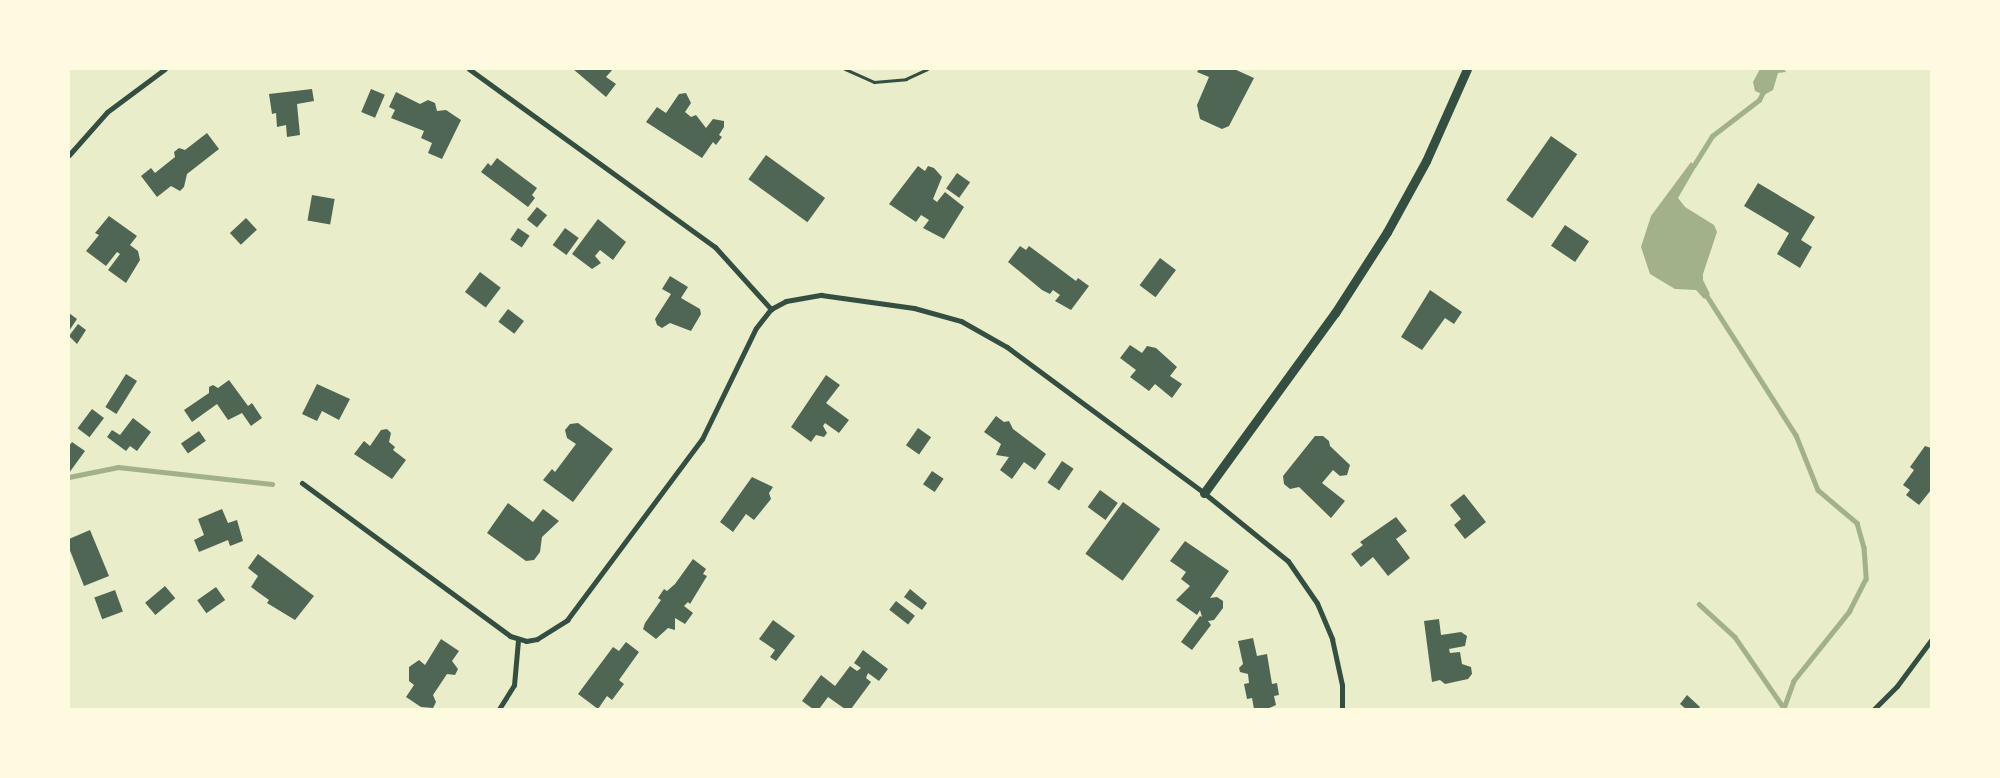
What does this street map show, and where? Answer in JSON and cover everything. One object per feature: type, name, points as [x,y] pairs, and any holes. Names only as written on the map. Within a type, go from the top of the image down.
[{"type":"street","points":[[69,155],[107,112],[164,69]]},
{"type":"street","points":[[469,69],[715,247],[771,310]]},
{"type":"street","points":[[1204,493],[1335,313],[1387,232],[1426,161],[1467,69]]},
{"type":"street","points":[[302,483],[518,640],[542,637],[567,620],[702,439],[756,328],[771,310],[786,301],[821,294],[914,308],[961,320],[1007,347],[1204,493],[1276,550],[1309,588],[1332,639],[1342,685],[1342,709]]},
{"type":"street","points":[[499,709],[514,684],[518,640]]},
{"type":"street","points":[[1874,709],[1897,686],[1931,640]]},
{"type":"path","points":[[845,69],[874,82],[906,79],[927,69]]},
{"type":"shaded area","points":[[1760,69],[1784,69],[1786,72],[1778,73],[1773,90],[1764,95],[1755,91],[1753,82]]},
{"type":"shaded area","points":[[1691,162],[1696,167],[1678,198],[1685,207],[1714,225],[1717,232],[1703,274],[1703,280],[1710,294],[1704,299],[1696,290],[1675,289],[1650,274],[1641,247],[1651,216]]},
{"type":"building","points":[[573,69],[613,69],[606,77],[616,84],[606,97]]},
{"type":"building","points":[[1199,69],[1234,69],[1254,78],[1229,126],[1222,129],[1200,119],[1197,105],[1209,77],[1197,72]]},
{"type":"building","points":[[312,89],[314,101],[297,104],[300,135],[287,137],[286,125],[277,127],[276,113],[272,114],[269,94]]},
{"type":"building","points":[[371,89],[385,95],[375,118],[361,112]]},
{"type":"building","points":[[396,92],[420,104],[428,100],[435,103],[437,111],[446,110],[461,120],[442,159],[428,153],[432,143],[421,138],[424,131],[391,118],[395,110],[389,107]]},
{"type":"building","points":[[686,93],[691,103],[685,112],[691,117],[696,115],[706,128],[713,119],[724,121],[724,127],[719,135],[722,137],[716,145],[713,142],[702,158],[646,122],[657,107],[666,113],[679,94]]},
{"type":"building","points":[[207,133],[219,149],[187,174],[184,187],[180,191],[171,186],[157,197],[141,176],[151,168],[155,173],[175,157],[174,152],[179,148],[185,150]]},
{"type":"building","points":[[1551,136],[1577,154],[1532,218],[1506,200]]},
{"type":"building","points":[[766,155],[825,198],[807,222],[748,179]]},
{"type":"building","points":[[497,158],[537,188],[532,195],[535,198],[528,207],[481,172],[488,163],[491,166]]},
{"type":"building","points":[[918,166],[925,171],[928,166],[934,168],[942,177],[933,199],[937,202],[945,192],[964,207],[944,239],[923,228],[929,220],[921,215],[916,222],[889,204]]},
{"type":"building","points":[[957,173],[970,182],[959,198],[946,189]]},
{"type":"building","points":[[1758,183],[1815,217],[1801,240],[1812,247],[1800,268],[1777,254],[1789,233],[1744,206]]},
{"type":"building","points":[[312,195],[335,199],[330,225],[307,221]]},
{"type":"building","points":[[537,207],[547,215],[537,228],[527,219]]},
{"type":"building","points":[[109,216],[137,236],[130,245],[138,251],[140,260],[126,283],[108,270],[120,254],[117,252],[106,266],[86,251],[99,235],[95,233]]},
{"type":"building","points":[[246,218],[257,230],[241,245],[230,233]]},
{"type":"building","points":[[598,219],[626,242],[613,260],[600,250],[595,256],[601,263],[592,269],[572,254]]},
{"type":"building","points":[[1565,225],[1589,241],[1575,262],[1551,246]]},
{"type":"building","points":[[518,228],[530,236],[522,247],[510,240]]},
{"type":"building","points":[[565,228],[579,238],[566,255],[553,245]]},
{"type":"building","points":[[1020,246],[1026,250],[1029,246],[1076,281],[1078,278],[1089,286],[1071,310],[1055,301],[1060,295],[1053,290],[1050,294],[1042,290],[1008,262]]},
{"type":"building","points":[[1160,258],[1176,270],[1156,297],[1140,285]]},
{"type":"building","points":[[480,272],[501,288],[486,308],[465,292]]},
{"type":"building","points":[[670,276],[688,287],[681,298],[700,309],[701,314],[691,331],[670,323],[662,328],[657,325],[655,319],[671,294],[662,289]]},
{"type":"building","points":[[1430,290],[1462,312],[1454,324],[1445,318],[1422,350],[1401,337]]},
{"type":"building","points":[[508,309],[524,321],[514,334],[498,322]]},
{"type":"building","points":[[69,313],[77,319],[69,331]]},
{"type":"building","points":[[78,324],[86,330],[77,344],[69,336]]},
{"type":"building","points":[[1130,345],[1142,353],[1147,346],[1156,348],[1177,367],[1170,376],[1182,384],[1172,398],[1155,384],[1149,391],[1130,377],[1136,370],[1120,358]]},
{"type":"building","points":[[126,374],[137,381],[116,414],[105,407]]},
{"type":"building","points":[[826,375],[840,385],[826,403],[849,420],[839,433],[825,423],[823,426],[827,433],[824,437],[816,435],[811,442],[791,427]]},
{"type":"building","points":[[229,380],[248,406],[252,403],[262,418],[251,426],[242,413],[228,420],[217,404],[192,422],[184,410],[209,393],[209,387],[213,385],[218,388]]},
{"type":"building","points":[[317,384],[350,399],[339,420],[322,411],[317,421],[302,414]]},
{"type":"building","points":[[92,409],[104,418],[90,437],[78,428]]},
{"type":"building","points":[[996,416],[1004,422],[1009,421],[1013,429],[1046,454],[1035,470],[1024,462],[1012,479],[1000,470],[1009,457],[996,455],[1001,444],[984,432]]},
{"type":"building","points":[[133,418],[151,432],[137,451],[130,446],[126,451],[107,437],[112,430],[120,435]]},
{"type":"building","points":[[578,423],[613,449],[573,502],[543,480],[552,469],[555,472],[576,444],[567,438],[565,430],[570,424]]},
{"type":"building","points":[[918,428],[931,437],[919,454],[906,445]]},
{"type":"building","points":[[387,429],[391,433],[389,442],[395,447],[393,450],[406,460],[392,479],[354,454],[364,441],[370,446],[381,430]]},
{"type":"building","points":[[199,431],[206,441],[188,453],[181,444]]},
{"type":"building","points":[[1315,436],[1323,436],[1329,441],[1330,446],[1350,465],[1347,475],[1340,476],[1333,470],[1322,483],[1345,501],[1331,518],[1299,487],[1290,489],[1284,484],[1283,476]]},
{"type":"building","points":[[72,442],[85,451],[69,473],[69,446]]},
{"type":"building","points":[[1925,446],[1931,448],[1931,490],[1919,505],[1906,495],[1910,490],[1903,485],[1914,470],[1910,467]]},
{"type":"building","points":[[1062,461],[1074,469],[1059,490],[1047,483]]},
{"type":"building","points":[[932,471],[944,479],[935,492],[923,484]]},
{"type":"building","points":[[752,477],[773,487],[769,493],[771,499],[754,520],[746,514],[733,532],[720,522]]},
{"type":"building","points":[[1100,490],[1118,503],[1105,520],[1088,507]]},
{"type":"building","points":[[1464,494],[1486,522],[1465,539],[1454,525],[1461,519],[1450,505]]},
{"type":"building","points":[[1123,502],[1160,529],[1123,581],[1085,554]]},
{"type":"building","points":[[508,503],[533,522],[543,509],[559,521],[542,537],[540,552],[534,560],[526,561],[487,533]]},
{"type":"building","points":[[222,509],[228,523],[237,520],[243,541],[230,546],[228,540],[199,552],[194,540],[204,535],[198,519]]},
{"type":"building","points":[[1396,517],[1407,531],[1396,539],[1410,558],[1388,576],[1373,557],[1361,567],[1351,554],[1363,545],[1360,542]]},
{"type":"building","points":[[90,530],[109,576],[84,586],[69,548],[69,539]]},
{"type":"building","points":[[1185,541],[1229,571],[1210,598],[1217,597],[1223,601],[1223,608],[1214,620],[1208,621],[1211,625],[1192,650],[1181,642],[1200,616],[1202,617],[1200,610],[1197,615],[1176,600],[1190,586],[1181,579],[1186,572],[1170,561]]},
{"type":"building","points":[[258,554],[314,596],[295,620],[267,603],[269,600],[251,587],[258,576],[248,568]]},
{"type":"building","points":[[693,559],[706,569],[703,574],[707,576],[690,604],[688,602],[684,606],[693,613],[685,624],[675,618],[675,630],[668,628],[656,639],[643,629],[645,623],[661,600],[658,598],[664,589],[667,591],[675,584]]},
{"type":"building","points":[[165,586],[175,598],[155,615],[145,603]]},
{"type":"building","points":[[216,587],[225,600],[206,613],[197,600]]},
{"type":"building","points":[[910,589],[927,603],[922,610],[904,597]]},
{"type":"building","points":[[115,590],[123,612],[102,619],[94,598]]},
{"type":"building","points":[[896,601],[915,616],[908,624],[889,610]]},
{"type":"building","points":[[1439,619],[1441,635],[1461,632],[1467,636],[1465,646],[1449,649],[1450,653],[1460,652],[1462,664],[1471,667],[1472,674],[1468,679],[1445,684],[1440,680],[1432,682],[1424,621]]},
{"type":"building","points":[[773,620],[795,636],[776,661],[770,657],[775,650],[759,639]]},
{"type":"building","points":[[1253,638],[1257,656],[1267,654],[1272,684],[1277,683],[1279,695],[1274,696],[1276,705],[1267,709],[1254,709],[1252,698],[1247,699],[1244,684],[1249,683],[1248,674],[1240,672],[1239,668],[1243,664],[1238,641]]},
{"type":"building","points":[[441,639],[459,651],[452,661],[458,669],[455,675],[447,674],[433,695],[436,702],[433,708],[421,707],[406,697],[414,685],[409,681],[409,667],[419,660],[425,665]]},
{"type":"building","points":[[626,642],[639,652],[619,680],[624,684],[612,700],[607,696],[598,709],[578,694],[613,647],[619,651]]},
{"type":"building","points":[[863,650],[888,669],[879,681],[868,673],[866,678],[871,682],[851,709],[845,709],[828,697],[819,709],[813,709],[802,701],[821,675],[835,686],[850,666],[857,671],[861,668],[854,663]]},
{"type":"building","points":[[1687,695],[1700,707],[1698,709],[1686,709],[1680,704]]},
{"type":"waterway","points":[[1694,165],[1712,136],[1759,100],[1764,90]]},
{"type":"waterway","points":[[1707,296],[1796,435],[1818,490],[1857,523],[1864,547],[1866,579],[1850,611],[1794,681],[1784,709]]},
{"type":"waterway","points":[[69,477],[118,467],[272,484]]},
{"type":"waterway","points":[[1699,604],[1735,637],[1784,708]]}]
